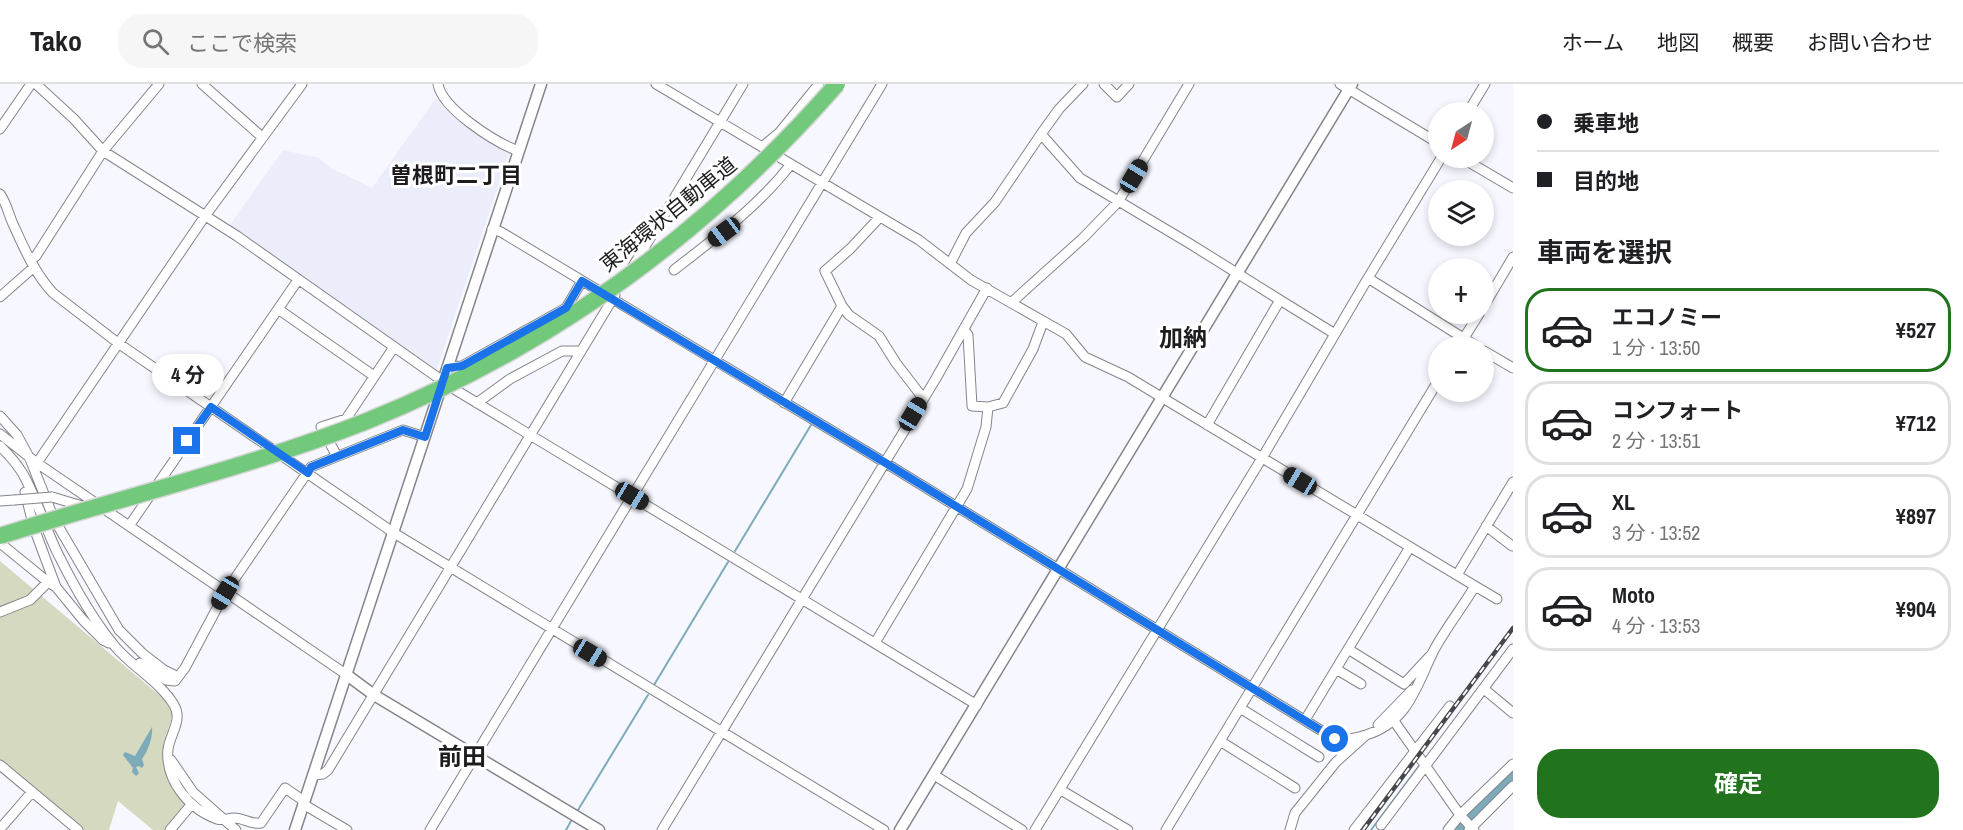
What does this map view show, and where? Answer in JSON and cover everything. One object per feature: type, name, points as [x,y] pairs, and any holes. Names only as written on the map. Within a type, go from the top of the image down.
[{"type":"highway","name":"東海環状自動車道","points":[[0,536],[298,446],[366,421],[434,392],[497,360],[608,292],[664,250],[756,171],[806,120],[837,84]]},
{"type":"street","points":[[0,129],[8,114],[33,84],[74,119],[103,152],[237,236],[443,381],[977,705]]},
{"type":"street","points":[[0,297],[32,264],[103,152],[159,84]]},
{"type":"street","points":[[202,84],[262,137]]},
{"type":"street","points":[[34,461],[205,216],[302,84]]},
{"type":"street","points":[[438,84],[440,93],[458,112],[484,133],[518,151]]},
{"type":"street","points":[[295,830],[541,84]]},
{"type":"street","points":[[656,84],[919,240],[987,288],[1066,334],[1085,357],[1128,377],[1497,599]]},
{"type":"street","points":[[314,775],[323,774],[328,770],[743,84]]},
{"type":"street","points":[[762,147],[779,133],[819,84]]},
{"type":"street","points":[[430,830],[882,84]]},
{"type":"street","points":[[950,264],[966,233],[1008,186],[1021,161],[1059,109],[1083,84]]},
{"type":"street","points":[[1104,84],[1117,98],[1129,84]]},
{"type":"street","points":[[1011,302],[1083,238],[1118,202],[1190,84]]},
{"type":"street","points":[[1474,102],[1485,84]]},
{"type":"street","points":[[900,830],[1238,273],[1347,86],[1428,137]]},
{"type":"street","points":[[1041,134],[1080,178],[1335,334]]},
{"type":"street","points":[[674,270],[724,232],[778,182],[791,164]]},
{"type":"street","points":[[1035,830],[1262,458],[1435,168]]},
{"type":"street","points":[[1479,168],[1513,188]]},
{"type":"street","points":[[0,194],[7,204],[12,222],[40,279],[52,293],[118,343],[394,533],[884,830]]},
{"type":"street","points":[[880,217],[850,249],[825,271],[842,306],[849,315],[879,336],[923,398]]},
{"type":"street","points":[[492,229],[501,232],[884,462],[1335,739],[1343,741],[1366,735],[1394,721],[1408,704],[1433,652],[1475,586]]},
{"type":"street","points":[[1494,289],[1513,257]]},
{"type":"street","points":[[1368,278],[1451,336]]},
{"type":"street","points":[[129,526],[298,280]]},
{"type":"street","points":[[447,368],[462,366],[566,308],[582,281]]},
{"type":"street","points":[[662,830],[964,330],[987,288]]},
{"type":"street","points":[[1207,425],[1280,300]]},
{"type":"street","points":[[784,403],[842,306]]},
{"type":"street","points":[[278,309],[374,376]]},
{"type":"street","points":[[964,330],[968,335],[972,406],[988,407],[1003,403],[1034,349],[1043,322]]},
{"type":"street","points":[[337,456],[321,427],[346,419],[394,347]]},
{"type":"street","points":[[477,403],[510,380],[562,351],[581,351]]},
{"type":"street","points":[[1494,357],[1513,368]]},
{"type":"street","points":[[1166,830],[1428,398]]},
{"type":"street","points":[[875,643],[967,489],[986,427],[988,407]]},
{"type":"street","points":[[0,416],[17,435],[34,461],[54,519],[119,630],[142,653],[178,677]]},
{"type":"street","points":[[122,653],[166,680],[175,681],[185,668],[225,593],[311,467],[403,430],[425,437]]},
{"type":"street","points":[[0,434],[34,461],[374,694],[599,830]]},
{"type":"street","points":[[0,446],[14,461],[27,483],[60,559],[93,617],[114,646]]},
{"type":"street","points":[[1457,575],[1513,482]]},
{"type":"street","points":[[27,483],[24,488],[28,507],[52,584]]},
{"type":"street","points":[[0,501],[51,497],[112,515]]},
{"type":"street","points":[[1486,526],[1512,546]]},
{"type":"street","points":[[0,543],[52,584],[103,640],[122,653],[173,703],[177,712],[175,729],[168,750],[171,773],[191,805],[218,820],[232,817],[255,824],[261,823],[285,788],[348,830]]},
{"type":"street","points":[[1305,720],[1410,547]]},
{"type":"street","points":[[0,612],[30,600],[52,584]]},
{"type":"street","points":[[1381,825],[1513,649]]},
{"type":"street","points":[[1348,650],[1404,684],[1433,652]]},
{"type":"street","points":[[1336,669],[1361,684]]},
{"type":"street","points":[[1290,830],[1295,813],[1329,770],[1383,721],[1420,682]]},
{"type":"street","points":[[1484,689],[1513,713]]},
{"type":"street","points":[[1354,830],[1450,706]]},
{"type":"street","points":[[1240,708],[1319,757]]},
{"type":"street","points":[[1394,721],[1468,824]]},
{"type":"street","points":[[1220,741],[1295,788]]},
{"type":"street","points":[[169,757],[193,792],[236,830]]},
{"type":"street","points":[[1468,824],[1513,764]]},
{"type":"street","points":[[0,765],[78,830]]},
{"type":"street","points":[[934,775],[1022,830]]},
{"type":"street","points":[[1448,830],[1468,824],[1513,786]]},
{"type":"street","points":[[1061,790],[1128,830]]},
{"type":"street","points":[[0,829],[32,792]]},
{"type":"street","points":[[170,830],[191,805]]},
{"type":"shaded area","points":[[436,98],[472,131],[509,153],[436,372],[229,226],[283,150],[319,158],[331,168],[372,188]]},
{"type":"green space","points":[[0,561],[171,705],[171,722],[164,741],[163,753],[168,768],[188,805],[167,830],[153,830],[118,801],[109,830],[83,830],[0,760]]},
{"type":"water","points":[[152,727],[150,744],[142,759],[144,765],[142,768],[136,767],[139,773],[136,776],[123,755],[125,752],[135,756]]},
{"type":"waterway","points":[[735,551],[811,425]]},
{"type":"waterway","points":[[654,685],[728,562]]},
{"type":"waterway","points":[[578,810],[648,695]]},
{"type":"waterway","points":[[1371,830],[1419,766]]},
{"type":"waterway","points":[[1460,830],[1513,775]]},
{"type":"waterway","points":[[566,830],[571,821]]},
{"type":"railway","points":[[1363,830],[1513,628]]},
{"type":"district","name":"曽根町二丁目","points":[[456,175]]},
{"type":"district","name":"加納","points":[[1183,337]]},
{"type":"district","name":"前田","points":[[462,756]]},
{"type":"route","points":[[187,441],[211,407],[308,473],[311,467],[403,430],[425,437],[447,368],[462,366],[566,308],[582,281],[884,462],[1335,739]]}]
